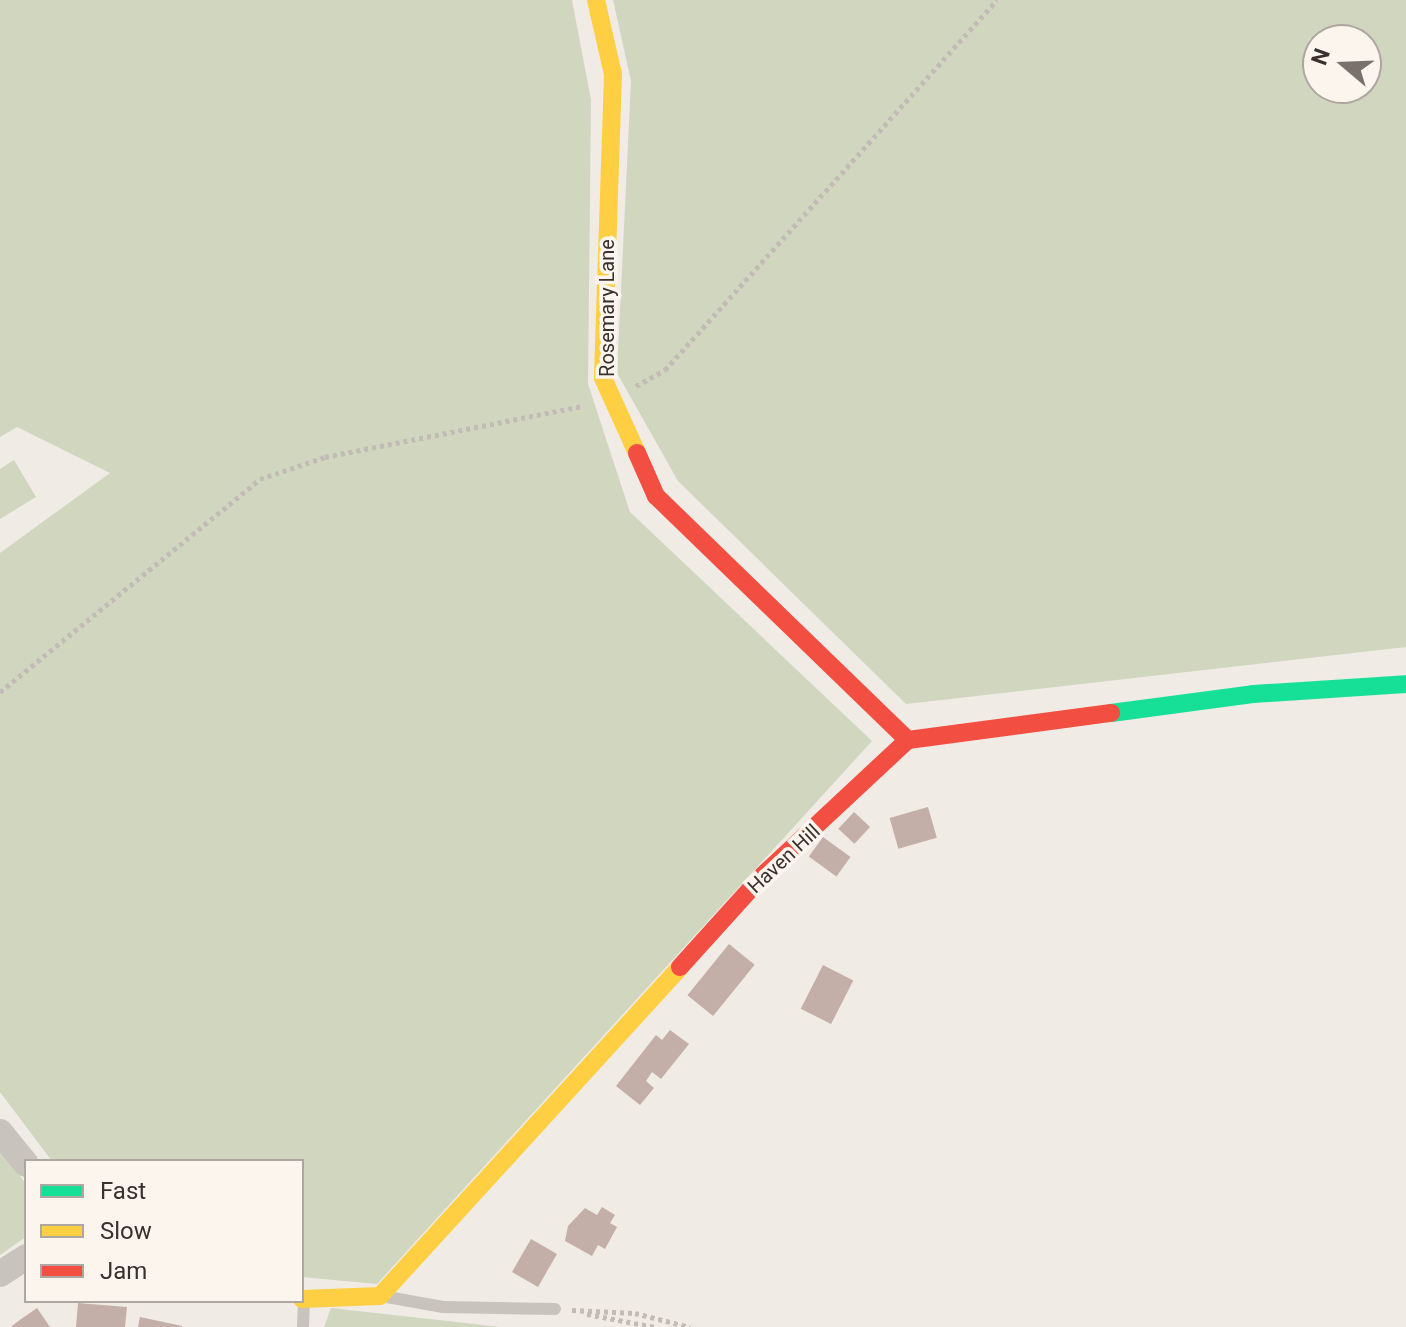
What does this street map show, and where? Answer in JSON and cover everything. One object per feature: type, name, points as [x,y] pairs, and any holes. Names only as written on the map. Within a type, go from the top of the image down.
[{"type":"street","name":"Rosemary Lane","points":[[596,0],[613,74],[603,378],[656,496],[908,740]]},
{"type":"street","points":[[908,740],[1253,694],[1406,684]]},
{"type":"street","name":"Haven Hill","points":[[380,1296],[763,875],[908,740]]},
{"type":"street","points":[[0,1132],[24,1162]]},
{"type":"street","points":[[0,1274],[24,1258]]},
{"type":"street","points":[[304,1299],[380,1296]]},
{"type":"lane","points":[[380,1296],[443,1307],[555,1309]]},
{"type":"lane","points":[[303,1303],[303,1327]]},
{"type":"path","points":[[0,692],[260,479],[325,457],[613,400],[665,370],[997,0]]},
{"type":"path","points":[[555,1309],[655,1327]]},
{"type":"path","points":[[555,1309],[635,1313],[690,1327]]},
{"type":"green space","points":[[0,0],[572,0],[591,100],[588,384],[630,512],[872,741],[377,1284],[304,1277],[304,1159],[50,1159],[0,1092],[0,553],[110,473],[17,427],[0,437]]},
{"type":"green space","points":[[613,0],[1406,0],[1406,647],[906,704],[678,481],[617,373],[631,81]]},
{"type":"green space","points":[[14,460],[36,497],[0,519],[0,469]]},
{"type":"green space","points":[[0,1149],[24,1181],[24,1238],[0,1255]]},
{"type":"green space","points":[[331,1308],[501,1327],[324,1327]]},
{"type":"building","points":[[928,807],[937,838],[898,849],[890,818]]},
{"type":"building","points":[[854,812],[870,827],[854,844],[838,829]]},
{"type":"building","points":[[823,837],[851,857],[836,876],[809,856]]},
{"type":"building","points":[[729,944],[755,965],[713,1016],[687,995]]},
{"type":"building","points":[[823,965],[853,980],[831,1024],[801,1009]]},
{"type":"building","points":[[670,1030],[689,1044],[661,1079],[652,1072],[646,1081],[654,1088],[640,1105],[616,1086],[656,1035],[662,1040]]},
{"type":"building","points":[[602,1207],[615,1215],[610,1223],[617,1227],[605,1249],[598,1245],[592,1256],[565,1241],[568,1226],[585,1208],[597,1215]]},
{"type":"building","points":[[531,1239],[557,1254],[538,1287],[512,1272]]},
{"type":"building","points":[[78,1303],[127,1307],[125,1327],[76,1327]]},
{"type":"building","points":[[37,1308],[50,1327],[11,1327],[17,1322]]},
{"type":"building","points":[[140,1317],[182,1326],[182,1327],[138,1327]]},
{"type":"traffic: fast","points":[[1111,713],[1253,694],[1406,684]]},
{"type":"traffic: slow","points":[[596,0],[613,74],[603,378],[637,453]]},
{"type":"traffic: slow","points":[[304,1299],[380,1296],[680,967]]},
{"type":"traffic: jam","points":[[637,453],[656,496],[908,740]]},
{"type":"traffic: jam","points":[[680,967],[763,875],[908,740],[1111,713]]}]
